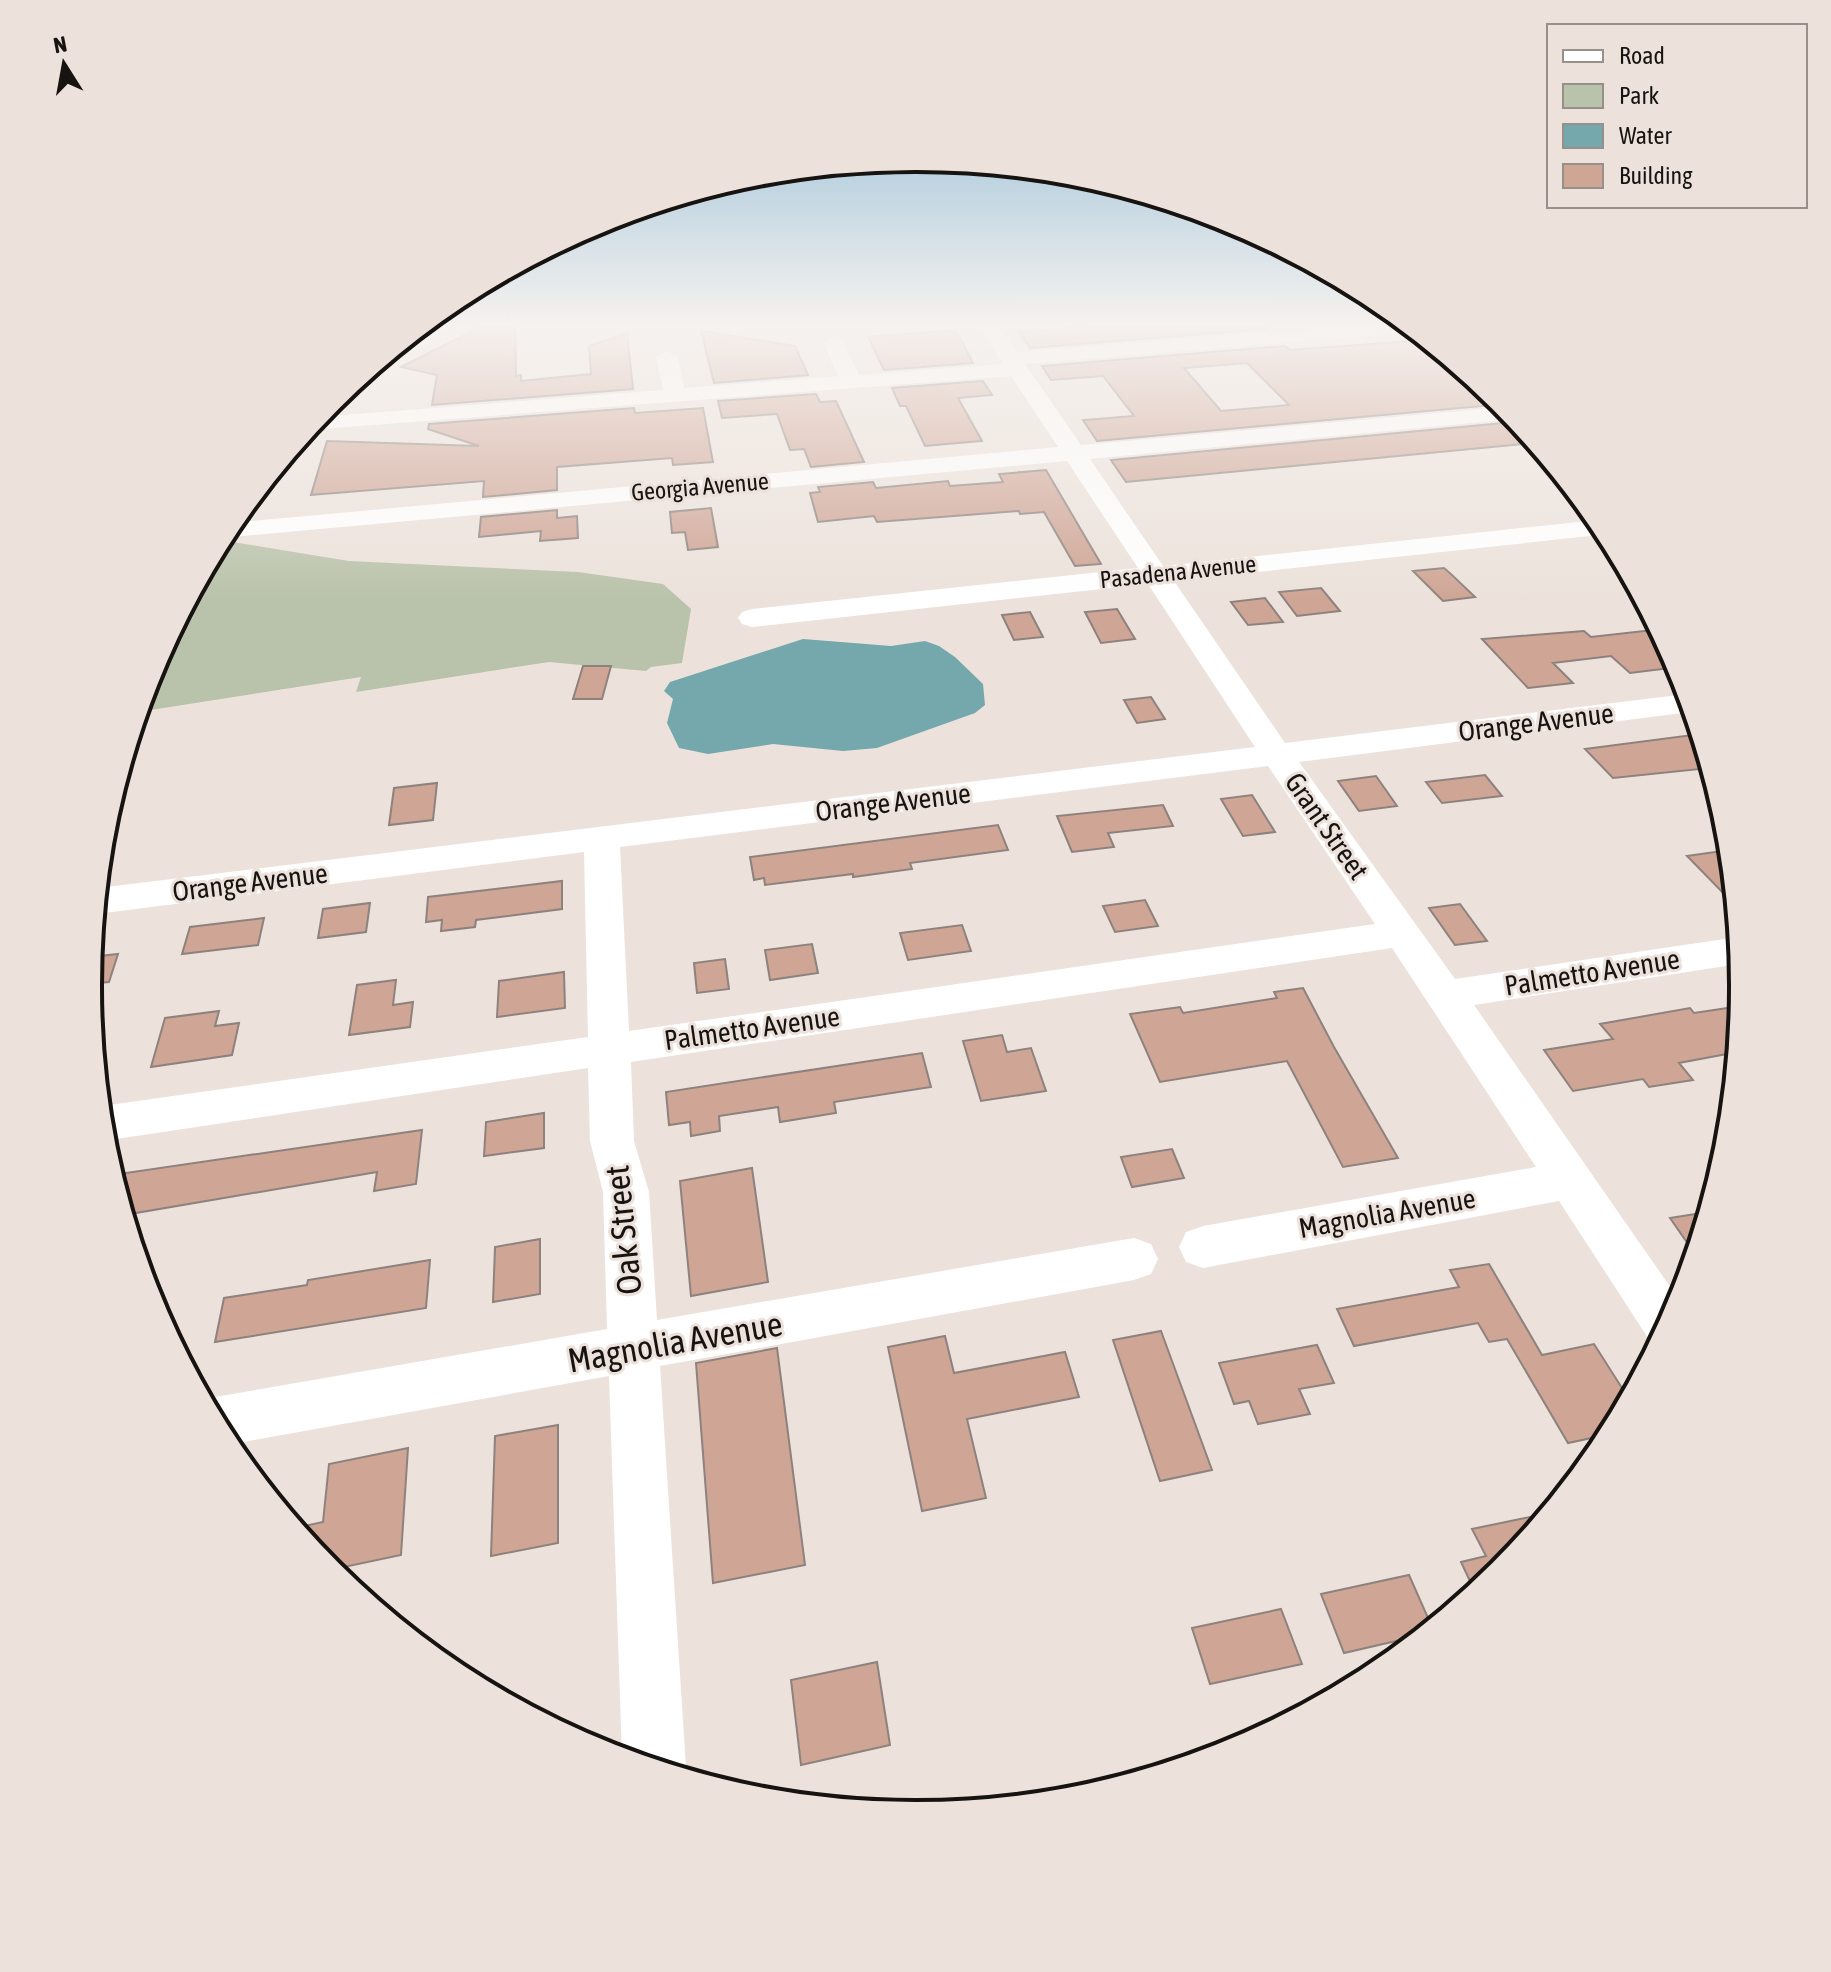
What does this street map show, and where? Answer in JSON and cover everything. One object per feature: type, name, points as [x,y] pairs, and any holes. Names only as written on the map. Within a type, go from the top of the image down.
[{"type":"street","points":[[329,423],[402,417]]},
{"type":"street","name":"Grant Street","points":[[1050,417],[1277,755],[1445,995],[1660,1313]]},
{"type":"street","name":"Georgia Avenue","points":[[242,529],[1465,417]]},
{"type":"street","name":"Pasadena Avenue","points":[[752,618],[1588,529]]},
{"type":"street","name":"Orange Avenue","points":[[107,900],[1678,704]]},
{"type":"street","name":"Oak Street","points":[[602,838],[612,1141],[626,1192],[653,1756]]},
{"type":"street","name":"Palmetto Avenue","points":[[114,1122],[1402,933]]},
{"type":"street","name":"Palmetto Avenue","points":[[1445,995],[1728,952]]},
{"type":"street","name":"Magnolia Avenue","points":[[1203,1247],[1570,1180]]},
{"type":"street","name":"Magnolia Avenue","points":[[228,1420],[1134,1259]]},
{"type":"green space","points":[[234,542],[349,561],[578,572],[663,584],[691,609],[682,663],[651,667],[646,671],[549,662],[356,692],[361,677],[151,710],[186,626]]},
{"type":"water","points":[[803,639],[891,646],[925,641],[939,646],[983,684],[985,705],[975,713],[877,748],[843,751],[773,744],[708,754],[679,748],[667,723],[673,699],[664,691],[670,682]]},
{"type":"building","points":[[518,417],[705,417],[713,462],[673,465],[672,458],[557,467],[557,490],[483,497],[484,481],[311,495],[327,441],[479,446],[428,429],[429,424]]},
{"type":"building","points":[[778,417],[843,417],[864,462],[811,467],[804,449],[790,450]]},
{"type":"building","points":[[911,417],[969,417],[982,441],[925,446]]},
{"type":"building","points":[[1121,417],[1361,417],[1097,441],[1083,420]]},
{"type":"building","points":[[1502,423],[1522,444],[1126,482],[1111,460]]},
{"type":"building","points":[[1046,470],[1101,564],[1075,566],[1044,512],[1020,514],[1019,511],[877,522],[874,516],[818,522],[810,493],[820,492],[818,487],[873,482],[876,488],[948,481],[950,486],[1003,482],[999,474]]},
{"type":"building","points":[[711,508],[718,547],[688,550],[685,532],[672,533],[670,512]]},
{"type":"building","points":[[557,510],[557,518],[577,516],[578,538],[540,541],[541,531],[479,537],[481,517]]},
{"type":"building","points":[[1444,568],[1475,597],[1443,601],[1413,571]]},
{"type":"building","points":[[1321,588],[1340,611],[1297,616],[1279,592]]},
{"type":"building","points":[[1265,598],[1283,622],[1248,625],[1231,602]]},
{"type":"building","points":[[1117,609],[1135,639],[1101,643],[1085,612]]},
{"type":"building","points":[[1030,612],[1043,637],[1014,640],[1002,615]]},
{"type":"building","points":[[1584,631],[1591,637],[1647,631],[1664,669],[1630,673],[1611,656],[1553,663],[1573,683],[1528,688],[1482,639]]},
{"type":"building","points":[[583,666],[611,666],[602,699],[573,699]]},
{"type":"building","points":[[1151,697],[1165,719],[1137,723],[1124,700]]},
{"type":"building","points":[[1689,735],[1699,769],[1613,778],[1585,749]]},
{"type":"building","points":[[1485,775],[1502,796],[1442,803],[1426,782]]},
{"type":"building","points":[[1376,776],[1397,806],[1359,811],[1338,781]]},
{"type":"building","points":[[437,783],[433,820],[389,825],[394,788]]},
{"type":"building","points":[[1252,795],[1275,832],[1243,836],[1221,799]]},
{"type":"building","points":[[1163,805],[1173,826],[1108,833],[1114,847],[1072,852],[1057,816]]},
{"type":"building","points":[[998,825],[1008,850],[910,863],[912,869],[853,877],[853,874],[765,885],[764,878],[754,880],[750,857]]},
{"type":"building","points":[[1717,852],[1723,893],[1687,856]]},
{"type":"building","points":[[562,881],[562,909],[476,920],[475,927],[441,931],[442,920],[426,922],[428,897]]},
{"type":"building","points":[[1145,900],[1158,926],[1115,932],[1103,906]]},
{"type":"building","points":[[370,903],[366,932],[318,938],[323,909]]},
{"type":"building","points":[[1460,904],[1487,941],[1455,945],[1429,908]]},
{"type":"building","points":[[264,918],[258,945],[182,954],[190,927]]},
{"type":"building","points":[[962,925],[971,951],[908,960],[900,933]]},
{"type":"building","points":[[812,944],[818,973],[770,980],[765,950]]},
{"type":"building","points":[[118,954],[109,982],[102,983],[103,956]]},
{"type":"building","points":[[725,959],[729,989],[697,993],[694,963]]},
{"type":"building","points":[[564,972],[565,1008],[497,1017],[499,981]]},
{"type":"building","points":[[396,980],[393,1005],[413,1002],[410,1027],[349,1035],[357,985]]},
{"type":"building","points":[[1303,988],[1398,1158],[1343,1167],[1287,1061],[1160,1082],[1130,1014],[1180,1007],[1183,1013],[1277,998],[1274,992]]},
{"type":"building","points":[[1690,1008],[1694,1013],[1728,1008],[1726,1054],[1679,1063],[1693,1080],[1649,1087],[1643,1079],[1573,1091],[1544,1050],[1613,1039],[1600,1024]]},
{"type":"building","points":[[219,1011],[215,1026],[239,1023],[232,1055],[151,1067],[165,1018]]},
{"type":"building","points":[[1002,1035],[1007,1052],[1031,1048],[1046,1091],[981,1101],[963,1041]]},
{"type":"building","points":[[922,1053],[931,1087],[834,1102],[836,1113],[780,1122],[778,1107],[719,1116],[720,1131],[691,1136],[690,1122],[669,1125],[666,1092]]},
{"type":"building","points":[[544,1113],[544,1148],[484,1156],[486,1122]]},
{"type":"building","points":[[422,1130],[416,1184],[374,1191],[377,1172],[135,1213],[125,1173]]},
{"type":"building","points":[[1172,1149],[1184,1178],[1132,1187],[1121,1157]]},
{"type":"building","points":[[752,1168],[768,1282],[691,1296],[680,1181]]},
{"type":"building","points":[[1696,1214],[1687,1243],[1670,1218]]},
{"type":"building","points":[[540,1239],[540,1294],[493,1302],[495,1247]]},
{"type":"building","points":[[430,1260],[426,1308],[215,1342],[224,1298],[307,1285],[308,1280]]},
{"type":"building","points":[[1489,1264],[1542,1355],[1594,1344],[1622,1389],[1592,1438],[1568,1443],[1507,1339],[1489,1342],[1478,1323],[1354,1346],[1337,1309],[1459,1287],[1450,1270]]},
{"type":"building","points":[[1161,1331],[1212,1470],[1160,1481],[1113,1340]]},
{"type":"building","points":[[945,1336],[954,1373],[1065,1352],[1079,1397],[967,1419],[986,1498],[922,1511],[888,1347]]},
{"type":"building","points":[[1317,1345],[1334,1383],[1299,1389],[1310,1414],[1258,1424],[1249,1401],[1234,1404],[1219,1363]]},
{"type":"building","points":[[777,1348],[805,1565],[713,1583],[696,1363]]},
{"type":"building","points":[[558,1425],[558,1543],[491,1556],[495,1436]]},
{"type":"building","points":[[408,1448],[401,1555],[346,1567],[307,1525],[323,1522],[329,1464]]},
{"type":"building","points":[[1531,1517],[1470,1581],[1461,1562],[1486,1556],[1472,1529]]},
{"type":"building","points":[[1409,1575],[1428,1617],[1397,1641],[1344,1653],[1321,1594]]},
{"type":"building","points":[[1281,1609],[1302,1664],[1210,1684],[1192,1628]]},
{"type":"building","points":[[877,1662],[890,1745],[801,1765],[791,1680]]}]
